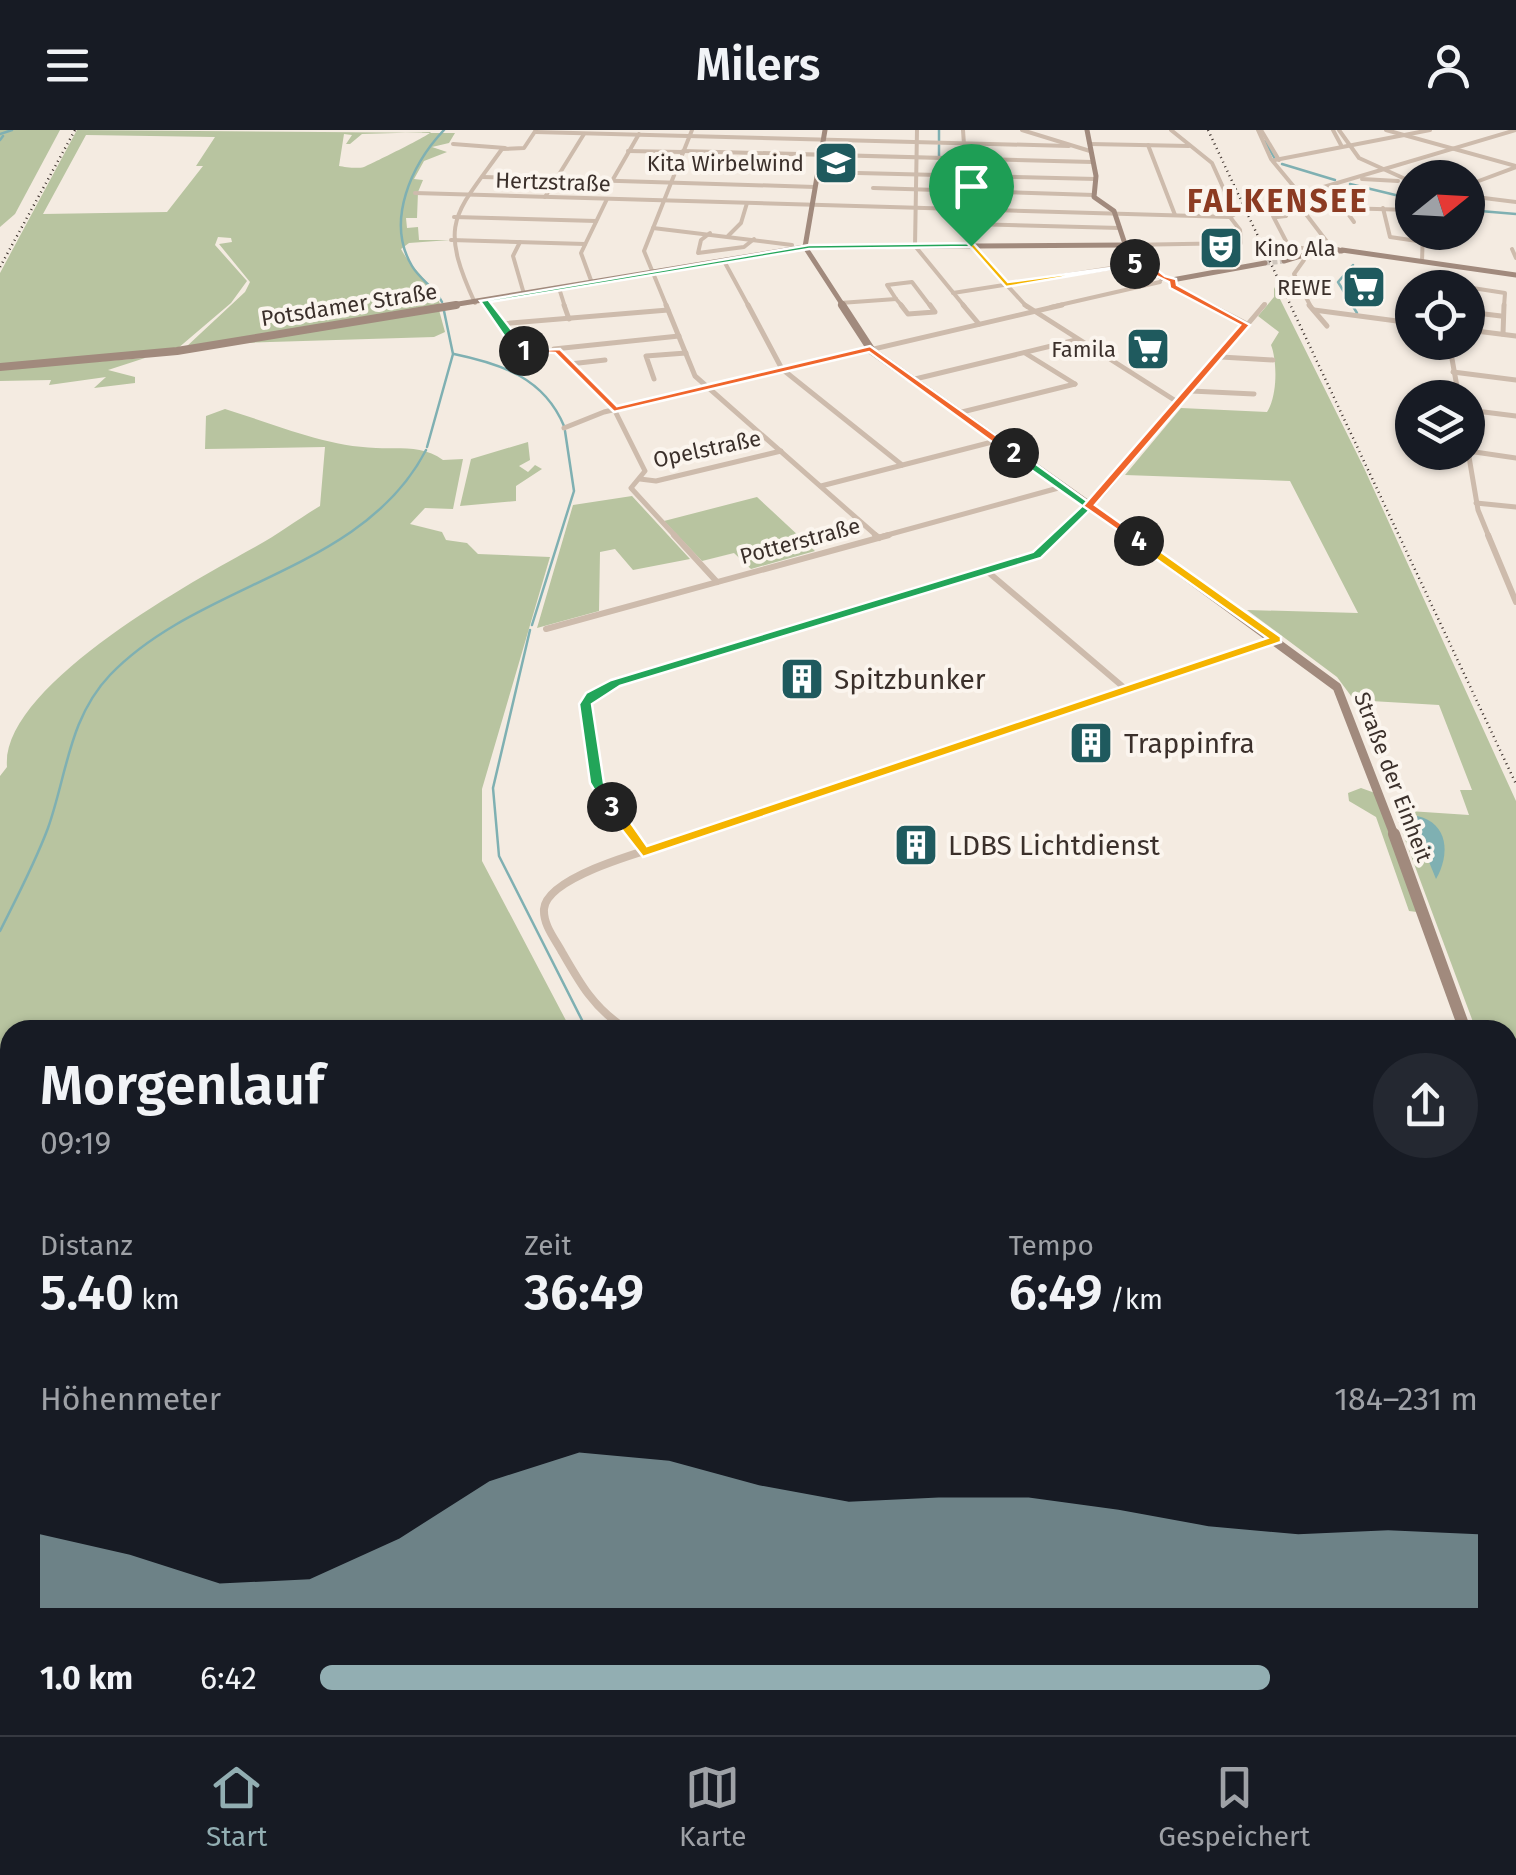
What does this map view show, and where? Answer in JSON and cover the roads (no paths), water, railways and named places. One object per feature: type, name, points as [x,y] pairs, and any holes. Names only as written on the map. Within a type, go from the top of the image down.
[{"type":"street","points":[[692,130],[644,252],[695,376],[879,538]]},
{"type":"street","points":[[805,248],[825,130]]},
{"type":"street","points":[[917,130],[915,246],[980,324]]},
{"type":"street","points":[[963,130],[971,246],[1031,312],[1179,402]]},
{"type":"street","points":[[1022,130],[1069,146]]},
{"type":"street","points":[[1087,130],[1096,179],[1094,194]]},
{"type":"street","points":[[1172,130],[1212,163],[1235,214],[1230,217]]},
{"type":"street","points":[[1260,130],[1300,194],[1299,207],[1329,249]]},
{"type":"street","points":[[1260,130],[1277,160]]},
{"type":"street","points":[[1336,130],[1359,163]]},
{"type":"street","points":[[1386,130],[1516,166]]},
{"type":"street","points":[[1277,160],[1430,130]]},
{"type":"street","points":[[1300,194],[1516,130]]},
{"type":"street","points":[[452,144],[524,148],[535,131],[1090,147],[1189,146]]},
{"type":"street","points":[[530,219],[586,132]]},
{"type":"street","points":[[612,181],[640,132]]},
{"type":"street","points":[[1148,146],[1175,216]]},
{"type":"street","points":[[475,302],[453,258],[454,217],[505,148]]},
{"type":"street","points":[[1348,149],[1395,178]]},
{"type":"street","points":[[628,151],[1092,162]]},
{"type":"street","points":[[1359,163],[1366,162]]},
{"type":"street","points":[[1353,178],[1359,163]]},
{"type":"street","points":[[1485,178],[1516,166]]},
{"type":"street","points":[[818,172],[1096,179]]},
{"type":"street","points":[[483,177],[815,187]]},
{"type":"street","points":[[1353,178],[1395,180]]},
{"type":"street","points":[[873,188],[1094,194],[1116,214],[1125,244],[1161,280]]},
{"type":"street","name":"Hertzstraße","points":[[415,193],[1230,217]]},
{"type":"street","points":[[1485,198],[1516,202]]},
{"type":"street","points":[[592,283],[581,255],[607,199]]},
{"type":"street","points":[[720,250],[720,242],[741,224],[747,203]]},
{"type":"street","points":[[1294,245],[1287,243],[1268,204],[1395,209]]},
{"type":"street","points":[[1279,204],[1286,211]]},
{"type":"street","points":[[1286,211],[1299,207]]},
{"type":"street","points":[[1344,208],[1354,222]]},
{"type":"street","points":[[1383,208],[1390,237],[1395,238]]},
{"type":"street","points":[[1273,216],[1285,217],[1286,211]]},
{"type":"street","points":[[454,217],[596,221]]},
{"type":"street","name":"Potsdamer Straße","points":[[0,367],[129,358],[805,248],[1242,243],[1240,230],[1230,217]]},
{"type":"street","points":[[969,224],[1120,228]]},
{"type":"street","points":[[653,228],[792,245]]},
{"type":"street","points":[[710,233],[696,252],[744,247],[754,240]]},
{"type":"street","points":[[452,240],[585,244]]},
{"type":"street","points":[[520,242],[513,256],[524,294]]},
{"type":"street","points":[[1282,247],[1342,250],[1516,276]]},
{"type":"street","name":"Straße der Einheit","points":[[805,248],[870,349],[1322,672],[1345,699],[1461,1020]]},
{"type":"street","points":[[1284,261],[1329,249]]},
{"type":"street","points":[[1512,249],[1516,258]]},
{"type":"street","points":[[1422,261],[1423,250]]},
{"type":"street","points":[[1304,260],[1294,274],[1327,326]]},
{"type":"street","points":[[724,261],[782,370],[902,465]]},
{"type":"street","points":[[953,293],[1143,263]]},
{"type":"street","points":[[1171,282],[1265,263]]},
{"type":"street","points":[[564,428],[614,409],[1161,280],[1245,323]]},
{"type":"street","points":[[912,282],[934,312],[908,314],[896,299],[886,285],[912,282]]},
{"type":"street","points":[[559,288],[569,318]]},
{"type":"street","points":[[1485,289],[1505,292],[1503,334]]},
{"type":"street","points":[[840,304],[896,299]]},
{"type":"street","points":[[485,301],[519,351],[679,336]]},
{"type":"street","points":[[1245,323],[1266,304]]},
{"type":"street","points":[[500,324],[668,310]]},
{"type":"street","points":[[1314,310],[1395,321]]},
{"type":"street","points":[[1485,314],[1501,316]]},
{"type":"street","points":[[643,852],[597,783],[586,704],[591,696],[616,683],[1037,555],[1088,506],[1221,358],[1246,329],[1245,323]]},
{"type":"street","points":[[1485,332],[1516,336]]},
{"type":"street","points":[[911,380],[1076,340]]},
{"type":"street","points":[[554,349],[614,409],[644,470],[631,488],[717,582]]},
{"type":"street","points":[[654,379],[646,356],[686,353]]},
{"type":"street","points":[[957,413],[1075,384],[1025,353]]},
{"type":"street","points":[[1221,358],[1272,360]]},
{"type":"street","points":[[570,364],[605,360]]},
{"type":"street","points":[[1452,360],[1455,380]]},
{"type":"street","points":[[1454,372],[1516,380]]},
{"type":"street","points":[[1191,390],[1254,394]]},
{"type":"street","points":[[1485,412],[1516,416]]},
{"type":"street","points":[[821,486],[996,441]]},
{"type":"street","name":"Opelstraße","points":[[640,478],[656,481],[780,450]]},
{"type":"street","points":[[1485,453],[1516,458]]},
{"type":"street","points":[[1471,470],[1476,503],[1516,602]]},
{"type":"street","name":"Potterstraße","points":[[546,629],[1062,487]]},
{"type":"street","points":[[1476,503],[1516,507]]},
{"type":"street","points":[[988,572],[1128,691]]},
{"type":"street","points":[[613,1020],[594,1006],[548,928],[544,911],[548,896],[568,879],[1277,639]]},
{"type":"water","points":[[1417,816],[1435,825],[1444,841],[1441,870],[1436,879],[1411,818]]},
{"type":"waterway","points":[[0,134],[12,130]]},
{"type":"waterway","points":[[442,302],[412,266],[401,231],[402,212],[413,176],[444,130]]},
{"type":"waterway","points":[[939,130],[939,142]]},
{"type":"waterway","points":[[0,140],[3,136]]},
{"type":"waterway","points":[[1265,141],[1275,159]]},
{"type":"waterway","points":[[939,145],[939,158]]},
{"type":"waterway","points":[[1282,164],[1335,180]]},
{"type":"waterway","points":[[1350,184],[1395,195]]},
{"type":"waterway","points":[[1485,211],[1516,214]]},
{"type":"waterway","points":[[1353,265],[1338,282],[1357,313]]},
{"type":"waterway","points":[[427,447],[453,354],[444,311]]},
{"type":"waterway","points":[[454,354],[520,376],[545,396],[564,426]]},
{"type":"waterway","points":[[532,625],[574,491],[565,431]]},
{"type":"waterway","points":[[0,931],[48,828],[77,728],[110,675],[147,643],[188,617],[322,550],[363,523],[398,491],[426,450]]},
{"type":"waterway","points":[[530,630],[493,788],[499,856],[582,1020]]},
{"type":"tunnel","points":[[1265,263],[1284,261]]},
{"type":"railway","points":[[0,267],[75,130]]},
{"type":"railway","points":[[1208,130],[1516,784]]},
{"type":"place","name":"Kita Wirbelwind","points":[[836,163]]},
{"type":"place","name":"Kino Ala","points":[[1221,248]]},
{"type":"place","name":"REWE","points":[[1364,287]]},
{"type":"place","name":"Famila","points":[[1148,349]]},
{"type":"place","name":"Spitzbunker","points":[[802,679]]},
{"type":"place","name":"Trappinfra","points":[[1091,743]]},
{"type":"place","name":"LDBS Lichtdienst","points":[[916,845]]},
{"type":"district","name":"FALKENSEE","points":[[1278,201]]}]
